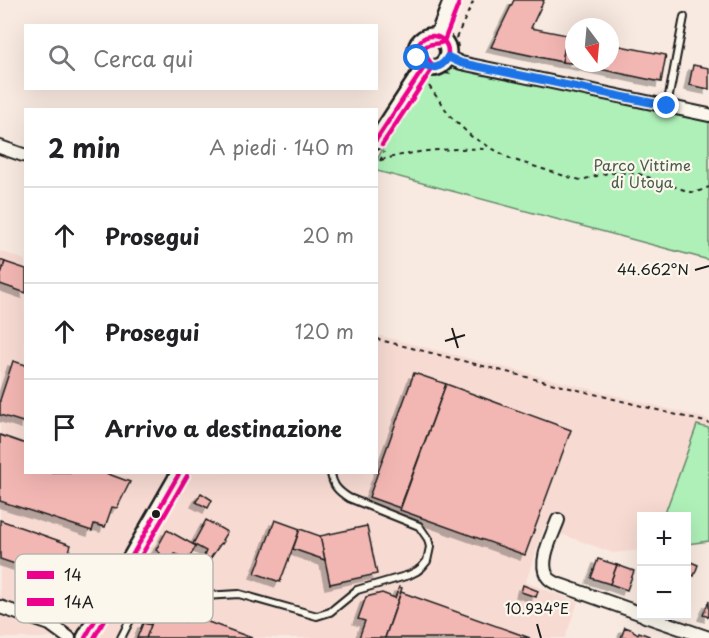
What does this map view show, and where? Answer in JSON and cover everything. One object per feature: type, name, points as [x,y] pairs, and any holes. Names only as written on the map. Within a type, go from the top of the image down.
[{"type":"street","points":[[438,36],[452,0]]},
{"type":"street","points":[[428,73],[417,58],[416,47],[427,36],[438,36],[446,42],[456,65]]},
{"type":"street","points":[[381,146],[428,73],[445,62],[709,115]]},
{"type":"street","points":[[0,147],[24,155]]},
{"type":"street","points":[[133,554],[179,474]]},
{"type":"street","points":[[558,520],[543,565],[546,575],[563,586],[637,612]]},
{"type":"street","points":[[0,607],[15,612]]},
{"type":"street","points":[[658,620],[709,638]]},
{"type":"street","points":[[47,623],[69,638]]},
{"type":"street","points":[[85,638],[94,623]]},
{"type":"lane","points":[[667,106],[684,17]]},
{"type":"lane","points":[[213,595],[239,594],[317,616],[330,612],[357,590],[409,575],[422,567],[427,561],[430,547],[428,539],[419,526],[349,498],[333,483],[331,474]]},
{"type":"lane","points":[[121,638],[129,623]]},
{"type":"path","points":[[474,0],[456,38],[456,65],[443,73],[428,73],[435,96],[451,117],[472,137],[511,159],[581,180],[608,173],[624,172],[639,174],[690,192],[709,187]]},
{"type":"path","points":[[381,146],[380,161],[401,154],[430,150],[491,149]]},
{"type":"path","points":[[378,340],[709,423]]},
{"type":"shaded area","points":[[0,251],[24,260],[24,474],[378,474],[378,335],[709,419],[709,541],[691,543],[691,512],[637,512],[637,550],[613,553],[544,528],[526,582],[578,602],[565,638],[0,638]]},
{"type":"green space","name":"Parco Vittime di Utoya","points":[[450,67],[709,122],[709,260],[378,171],[378,158],[423,72]]},
{"type":"green space","points":[[697,425],[709,428],[709,541],[691,543],[691,512],[665,512]]},
{"type":"building","points":[[514,0],[544,0],[531,28],[565,35],[562,62],[491,47]]},
{"type":"building","points":[[565,46],[565,62],[562,62]]},
{"type":"building","points":[[619,46],[666,55],[661,82],[614,72],[619,72]]},
{"type":"building","points":[[693,65],[709,68],[709,89],[689,85]]},
{"type":"building","points":[[0,260],[5,262],[1,274],[0,273]]},
{"type":"building","points":[[5,262],[24,268],[24,292],[0,284]]},
{"type":"building","points":[[13,361],[24,364],[24,422],[0,415],[0,400]]},
{"type":"building","points":[[414,373],[446,384],[400,508],[369,497]]},
{"type":"building","points":[[446,384],[571,430],[525,555],[400,510]]},
{"type":"building","points":[[0,435],[24,443],[24,474],[108,474],[130,482],[117,508],[112,507],[105,527],[94,524],[92,531],[0,501]]},
{"type":"building","points":[[201,493],[212,500],[208,508],[196,502]]},
{"type":"building","points":[[0,520],[71,545],[68,554],[15,554],[15,564],[0,559]]},
{"type":"building","points":[[206,520],[227,532],[222,540],[224,541],[213,555],[205,554],[206,551],[193,544]]},
{"type":"building","points":[[275,520],[300,529],[280,582],[255,573]]},
{"type":"building","points":[[367,526],[377,574],[330,584],[320,536]]},
{"type":"building","points":[[300,529],[320,536],[325,560],[293,549]]},
{"type":"building","points":[[167,530],[196,546],[191,554],[159,554],[156,550]]},
{"type":"building","points":[[598,559],[617,565],[610,584],[591,578]]},
{"type":"building","points":[[691,562],[698,565],[694,576],[691,574]]},
{"type":"building","points":[[617,565],[634,571],[627,590],[610,584]]},
{"type":"building","points":[[523,585],[538,591],[536,597],[521,592]]},
{"type":"building","points":[[399,587],[402,588],[385,638],[359,638],[365,621],[358,619],[366,597],[382,593],[395,598]]},
{"type":"building","points":[[401,592],[530,638],[385,638]]},
{"type":"building","points":[[709,601],[709,617],[703,615]]},
{"type":"building","points":[[143,623],[151,625],[146,638],[137,638]]},
{"type":"building","points":[[152,623],[211,623],[252,638],[146,638]]},
{"type":"building","points":[[625,627],[638,634],[639,632],[649,636],[648,638],[621,638]]},
{"type":"transit line","name":"14A","points":[[382,145],[432,69],[424,48],[444,41],[459,3]]},
{"type":"transit line","name":"14","points":[[432,36],[444,40],[448,52],[444,64],[432,68],[420,64],[416,52],[420,40],[432,36]]},
{"type":"transit line","name":"14","points":[[378,137],[425,66]]},
{"type":"transit line","name":"14","points":[[133,554],[179,474]]},
{"type":"transit line","name":"14A","points":[[142,554],[187,476]]},
{"type":"transit line","name":"14","points":[[85,638],[94,623]]},
{"type":"transit line","name":"14A","points":[[94,638],[103,623]]},
{"type":"route","points":[[417,58],[420,63],[430,68],[441,66],[448,57],[461,63],[667,106]]}]
